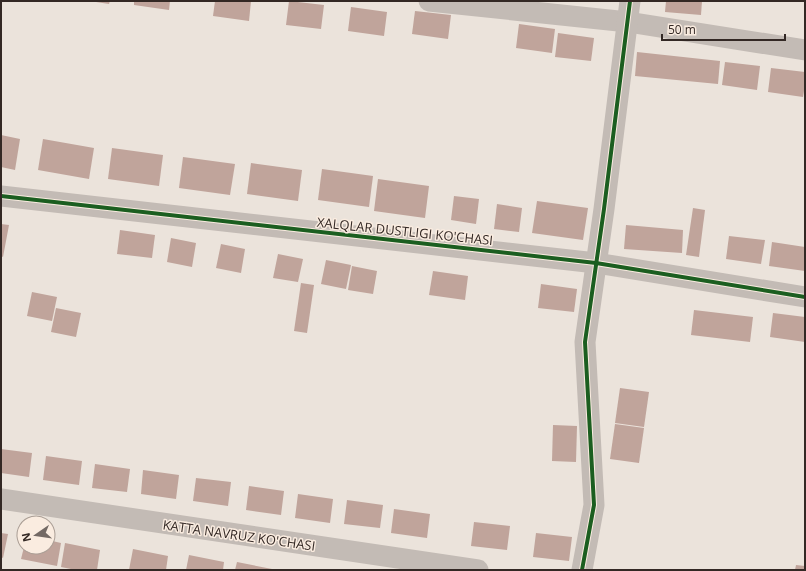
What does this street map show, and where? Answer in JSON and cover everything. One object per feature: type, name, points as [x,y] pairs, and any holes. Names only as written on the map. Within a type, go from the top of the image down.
[{"type":"street","points":[[429,1],[628,22],[805,50]]},
{"type":"street","points":[[582,570],[594,505],[585,342],[604,209],[630,1]]},
{"type":"street","name":"XALQLAR DUSTLIGI KO'CHASI","points":[[1,196],[596,263],[805,297]]},
{"type":"street","name":"KATTA NAVRUZ KO'CHASI","points":[[1,499],[478,570]]},
{"type":"building","points":[[96,1],[110,1],[109,4]]},
{"type":"building","points":[[134,1],[170,1],[169,10],[134,5]]},
{"type":"building","points":[[215,1],[251,1],[249,21],[213,16]]},
{"type":"building","points":[[289,1],[324,5],[321,29],[286,25]]},
{"type":"building","points":[[666,1],[702,1],[701,15],[665,12]]},
{"type":"building","points":[[351,7],[387,12],[384,36],[348,31]]},
{"type":"building","points":[[415,11],[451,15],[448,39],[412,34]]},
{"type":"building","points":[[519,24],[555,29],[552,53],[516,48]]},
{"type":"building","points":[[558,33],[594,38],[591,61],[555,57]]},
{"type":"building","points":[[637,52],[720,61],[718,84],[635,76]]},
{"type":"building","points":[[725,62],[760,66],[757,90],[722,85]]},
{"type":"building","points":[[771,68],[805,72],[803,97],[768,92]]},
{"type":"building","points":[[1,135],[20,139],[15,170],[1,167]]},
{"type":"building","points":[[43,139],[94,148],[89,179],[38,170]]},
{"type":"building","points":[[112,148],[163,155],[159,186],[108,179]]},
{"type":"building","points":[[183,157],[235,164],[230,195],[179,188]]},
{"type":"building","points":[[251,163],[302,170],[298,201],[247,194]]},
{"type":"building","points":[[322,169],[373,176],[369,207],[318,200]]},
{"type":"building","points":[[378,179],[429,186],[425,218],[374,211]]},
{"type":"building","points":[[454,196],[479,199],[476,224],[451,220]]},
{"type":"building","points":[[537,201],[588,208],[583,240],[532,233]]},
{"type":"building","points":[[497,204],[522,208],[519,232],[494,229]]},
{"type":"building","points":[[693,208],[705,210],[699,257],[686,255]]},
{"type":"building","points":[[1,224],[9,225],[3,257],[1,256]]},
{"type":"building","points":[[626,225],[683,230],[682,253],[624,249]]},
{"type":"building","points":[[120,230],[155,235],[152,258],[117,254]]},
{"type":"building","points":[[729,236],[765,240],[761,264],[726,259]]},
{"type":"building","points":[[171,238],[196,243],[192,267],[167,262]]},
{"type":"building","points":[[772,242],[805,247],[805,271],[769,266]]},
{"type":"building","points":[[221,244],[245,249],[241,273],[216,268]]},
{"type":"building","points":[[278,254],[303,259],[298,282],[273,278]]},
{"type":"building","points":[[326,260],[351,265],[346,289],[321,284]]},
{"type":"building","points":[[352,266],[377,271],[373,294],[348,290]]},
{"type":"building","points":[[433,271],[468,276],[465,300],[429,295]]},
{"type":"building","points":[[301,283],[314,285],[307,333],[294,331]]},
{"type":"building","points":[[541,284],[577,289],[574,312],[538,308]]},
{"type":"building","points":[[32,292],[57,297],[52,321],[27,316]]},
{"type":"building","points":[[56,308],[81,313],[76,337],[51,332]]},
{"type":"building","points":[[694,310],[753,317],[750,342],[691,335]]},
{"type":"building","points":[[773,313],[805,317],[805,342],[770,337]]},
{"type":"building","points":[[620,388],[649,392],[644,427],[615,423]]},
{"type":"building","points":[[615,424],[644,428],[639,463],[610,459]]},
{"type":"building","points":[[553,425],[577,426],[576,462],[552,461]]},
{"type":"building","points":[[1,449],[32,453],[29,477],[1,473]]},
{"type":"building","points":[[46,456],[82,461],[79,485],[43,480]]},
{"type":"building","points":[[95,464],[130,469],[127,492],[92,488]]},
{"type":"building","points":[[143,470],[179,475],[176,499],[141,494]]},
{"type":"building","points":[[196,478],[231,482],[228,506],[193,501]]},
{"type":"building","points":[[249,486],[284,491],[281,515],[246,510]]},
{"type":"building","points":[[298,494],[333,499],[330,523],[295,518]]},
{"type":"building","points":[[347,500],[383,505],[380,528],[344,524]]},
{"type":"building","points":[[394,509],[430,514],[427,538],[391,533]]},
{"type":"building","points":[[474,522],[510,526],[507,550],[471,546]]},
{"type":"building","points":[[1,533],[8,534],[3,558],[1,557]]},
{"type":"building","points":[[536,533],[572,537],[569,561],[533,557]]},
{"type":"building","points":[[56,542],[61,543],[57,566],[21,559],[22,555],[56,555]]},
{"type":"building","points":[[65,543],[100,550],[97,570],[76,570],[61,567]]},
{"type":"building","points":[[133,549],[168,556],[166,570],[129,570]]},
{"type":"building","points":[[189,555],[224,562],[223,570],[186,570]]},
{"type":"building","points":[[237,562],[272,569],[272,570],[235,570]]},
{"type":"building","points":[[796,565],[805,566],[805,570],[795,570]]},
{"type":"cycle path","points":[[582,570],[594,505],[585,342],[604,209],[630,1]]},
{"type":"cycle path","points":[[1,196],[596,263],[805,297]]}]
